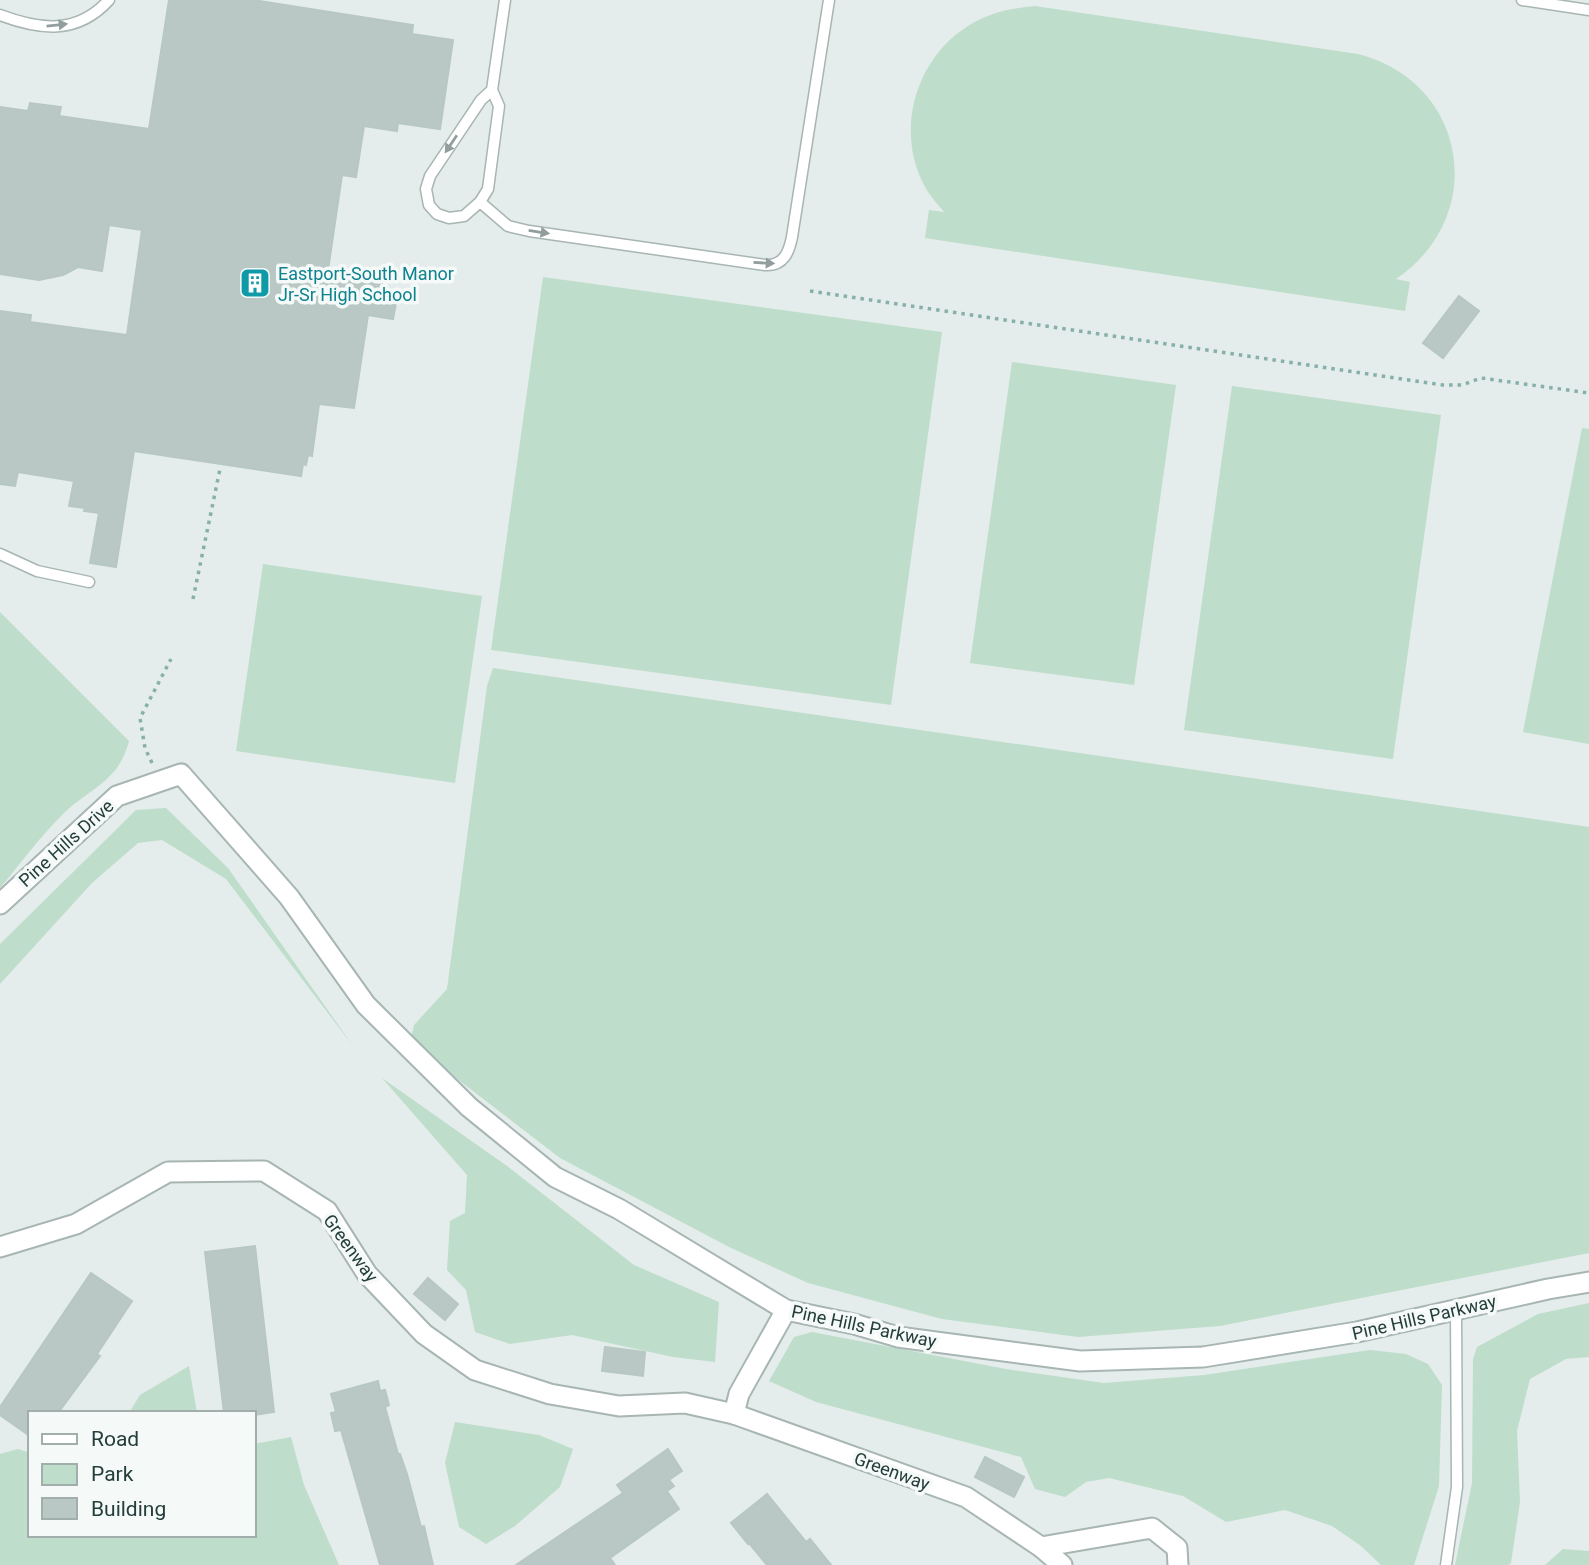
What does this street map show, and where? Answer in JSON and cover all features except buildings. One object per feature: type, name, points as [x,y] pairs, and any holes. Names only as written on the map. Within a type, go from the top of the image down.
[{"type":"street","name":"Pine Hills Drive","points":[[0,904],[117,796],[181,774],[289,897]]},
{"type":"street","name":"Pine Hills Parkway","points":[[289,897],[366,1005],[469,1107],[555,1177],[620,1209],[786,1311],[854,1324],[898,1336],[1080,1361],[1203,1357],[1357,1332],[1589,1282]]},
{"type":"street","name":"Greenway","points":[[0,1247],[76,1224],[168,1172],[264,1171],[327,1211],[367,1274],[424,1334],[475,1370],[550,1394],[619,1406],[685,1404],[734,1414],[965,1497],[1041,1547],[1062,1565]]},
{"type":"street","points":[[734,1414],[739,1394],[786,1311]]},
{"type":"street","points":[[1041,1547],[1152,1528],[1177,1548],[1178,1565]]},
{"type":"lane","points":[[0,15],[30,26],[55,27],[85,18],[102,8],[109,0]]},
{"type":"lane","points":[[492,90],[481,100],[430,176],[426,189],[429,205],[437,214],[449,218],[464,216],[480,202],[488,189],[499,106],[492,90],[505,0]]},
{"type":"lane","points":[[480,202],[508,226],[529,231],[774,265],[783,260],[789,252],[829,0]]},
{"type":"lane","points":[[1522,0],[1589,10]]},
{"type":"lane","points":[[0,554],[37,571],[89,582]]},
{"type":"lane","points":[[1446,1565],[1457,1487],[1456,1310]]},
{"type":"path","points":[[810,291],[1443,385],[1462,385],[1481,378],[1589,393]]},
{"type":"path","points":[[193,599],[220,468]]},
{"type":"path","points":[[161,782],[145,748],[140,718],[171,659]]},
{"type":"green space","points":[[1035,6],[1358,54],[1395,69],[1423,92],[1443,121],[1453,153],[1454,188],[1445,221],[1426,252],[1396,279],[1410,282],[1405,311],[925,238],[929,210],[944,212],[922,181],[914,160],[912,116],[924,75],[950,40],[968,26],[1000,12]]},
{"type":"green space","points":[[543,277],[942,332],[891,705],[491,650]]},
{"type":"green space","points":[[1012,362],[1176,385],[1134,685],[970,663]]},
{"type":"green space","points":[[1232,386],[1441,415],[1393,759],[1184,730]]},
{"type":"green space","points":[[1582,428],[1589,429],[1589,744],[1523,732]]},
{"type":"green space","points":[[263,564],[482,596],[455,783],[236,751]]},
{"type":"green space","points":[[0,612],[129,741],[118,767],[61,816],[0,888]]},
{"type":"green space","points":[[493,668],[1589,827],[1589,1253],[1220,1326],[1078,1337],[942,1319],[808,1283],[731,1248],[560,1158],[456,1078],[411,1039],[414,1025],[447,989],[487,686]]},
{"type":"green space","points":[[166,808],[228,868],[353,1046],[226,879],[162,840],[138,843],[92,883],[0,984],[0,944],[136,810]]},
{"type":"green space","points":[[382,1078],[507,1166],[634,1265],[719,1302],[715,1362],[673,1357],[572,1335],[510,1344],[475,1332],[466,1290],[447,1270],[450,1221],[465,1213],[467,1175]]},
{"type":"green space","points":[[1589,1303],[1589,1357],[1566,1359],[1530,1379],[1517,1431],[1520,1502],[1511,1563],[1455,1565],[1472,1483],[1473,1359],[1477,1347],[1538,1314]]},
{"type":"green space","points":[[812,1332],[1006,1369],[1104,1383],[1204,1375],[1370,1350],[1406,1354],[1428,1364],[1442,1385],[1439,1486],[1414,1565],[1381,1565],[1361,1546],[1332,1526],[1285,1510],[1226,1522],[1183,1496],[1109,1478],[1086,1482],[1065,1497],[1035,1489],[1021,1457],[816,1402],[769,1381],[794,1337]]},
{"type":"green space","points":[[189,1366],[197,1411],[130,1411],[140,1395]]},
{"type":"green space","points":[[455,1422],[539,1435],[573,1449],[560,1487],[515,1526],[486,1544],[459,1527],[445,1463]]},
{"type":"green space","points":[[291,1437],[304,1485],[339,1565],[0,1565],[0,1454],[18,1449],[28,1452],[28,1537],[256,1537],[256,1444]]},
{"type":"green space","points":[[1563,1549],[1589,1551],[1589,1565],[1545,1565]]},
{"type":"place","name":"Eastport-South Manor Jr-Sr High School","points":[[255,283]]}]
